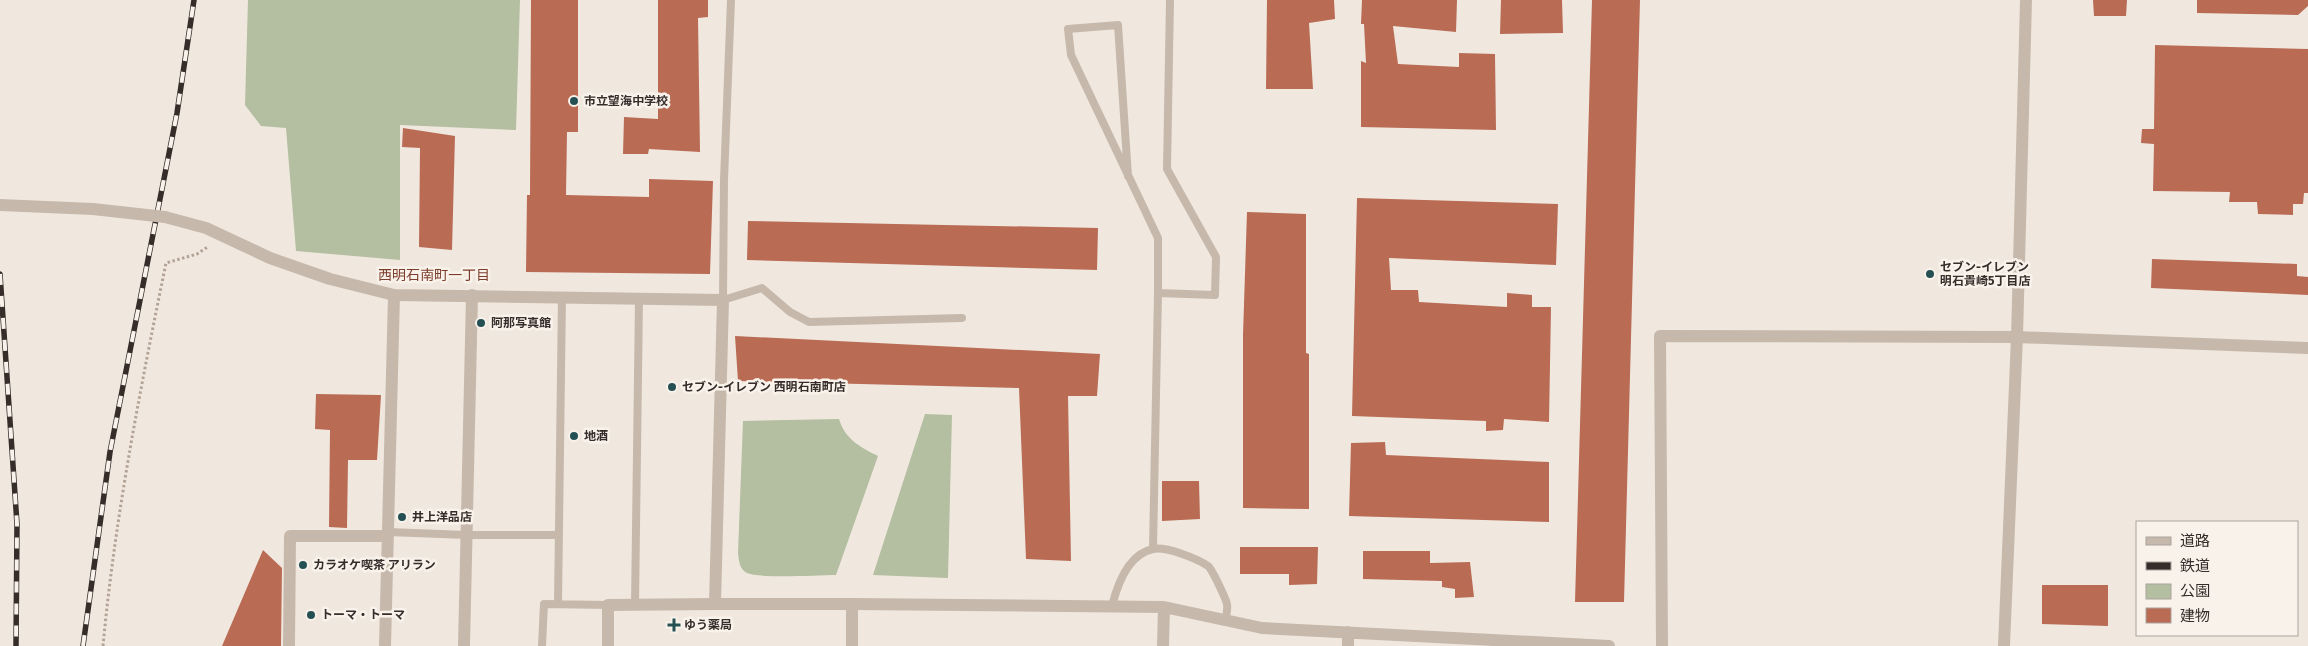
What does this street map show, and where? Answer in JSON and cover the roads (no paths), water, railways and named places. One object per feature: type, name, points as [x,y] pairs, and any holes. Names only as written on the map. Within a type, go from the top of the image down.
[{"type":"street","points":[[2004,646],[2017,336],[2026,0]]},
{"type":"street","points":[[0,205],[93,209],[165,217],[215,232],[270,258],[330,279],[394,295],[562,296],[723,300],[715,604]]},
{"type":"street","points":[[385,646],[394,295]]},
{"type":"street","points":[[464,646],[472,296]]},
{"type":"street","points":[[1662,646],[1660,336],[2017,336],[2308,348]]},
{"type":"street","points":[[289,646],[290,536],[388,534]]},
{"type":"street","points":[[608,646],[608,605],[715,604],[1164,607],[1262,628],[1609,646]]},
{"type":"street","points":[[852,604],[852,646]]},
{"type":"street","points":[[1163,646],[1164,607]]},
{"type":"street","points":[[1348,632],[1348,646]]},
{"type":"lane","points":[[731,0],[724,180],[723,300],[762,288],[790,312],[810,322],[962,318]]},
{"type":"lane","points":[[1158,293],[1215,295],[1216,257],[1168,169],[1170,0]]},
{"type":"lane","points":[[1128,176],[1118,25],[1068,29],[1071,54],[1128,176],[1158,238],[1153,549]]},
{"type":"lane","points":[[558,604],[562,296]]},
{"type":"lane","points":[[635,605],[639,298]]},
{"type":"lane","points":[[388,534],[559,535]]},
{"type":"lane","points":[[1112,606],[1118,586],[1128,568],[1139,556],[1153,549],[1179,553],[1209,567],[1227,604],[1226,620]]},
{"type":"lane","points":[[542,646],[544,604],[608,605]]},
{"type":"railway","points":[[83,646],[110,452],[177,113],[194,0]]},
{"type":"railway","points":[[0,274],[17,524],[16,646]]},
{"type":"place","name":"市立望海中学校","points":[[574,101]]},
{"type":"place","name":"セブン-イレブン 明石貴崎5丁目店","points":[[1930,274]]},
{"type":"place","name":"阿那写真館","points":[[481,323]]},
{"type":"place","name":"セブン-イレブン 西明石南町店","points":[[672,387]]},
{"type":"place","name":"地酒","points":[[574,436]]},
{"type":"place","name":"井上洋品店","points":[[402,517]]},
{"type":"place","name":"カラオケ喫茶 アリラン","points":[[303,565]]},
{"type":"place","name":"トーマ・トーマ","points":[[311,615]]},
{"type":"place","name":"ゆう薬局","points":[[674,625]]},
{"type":"district","name":"西明石南町一丁目","points":[[434,275]]}]
